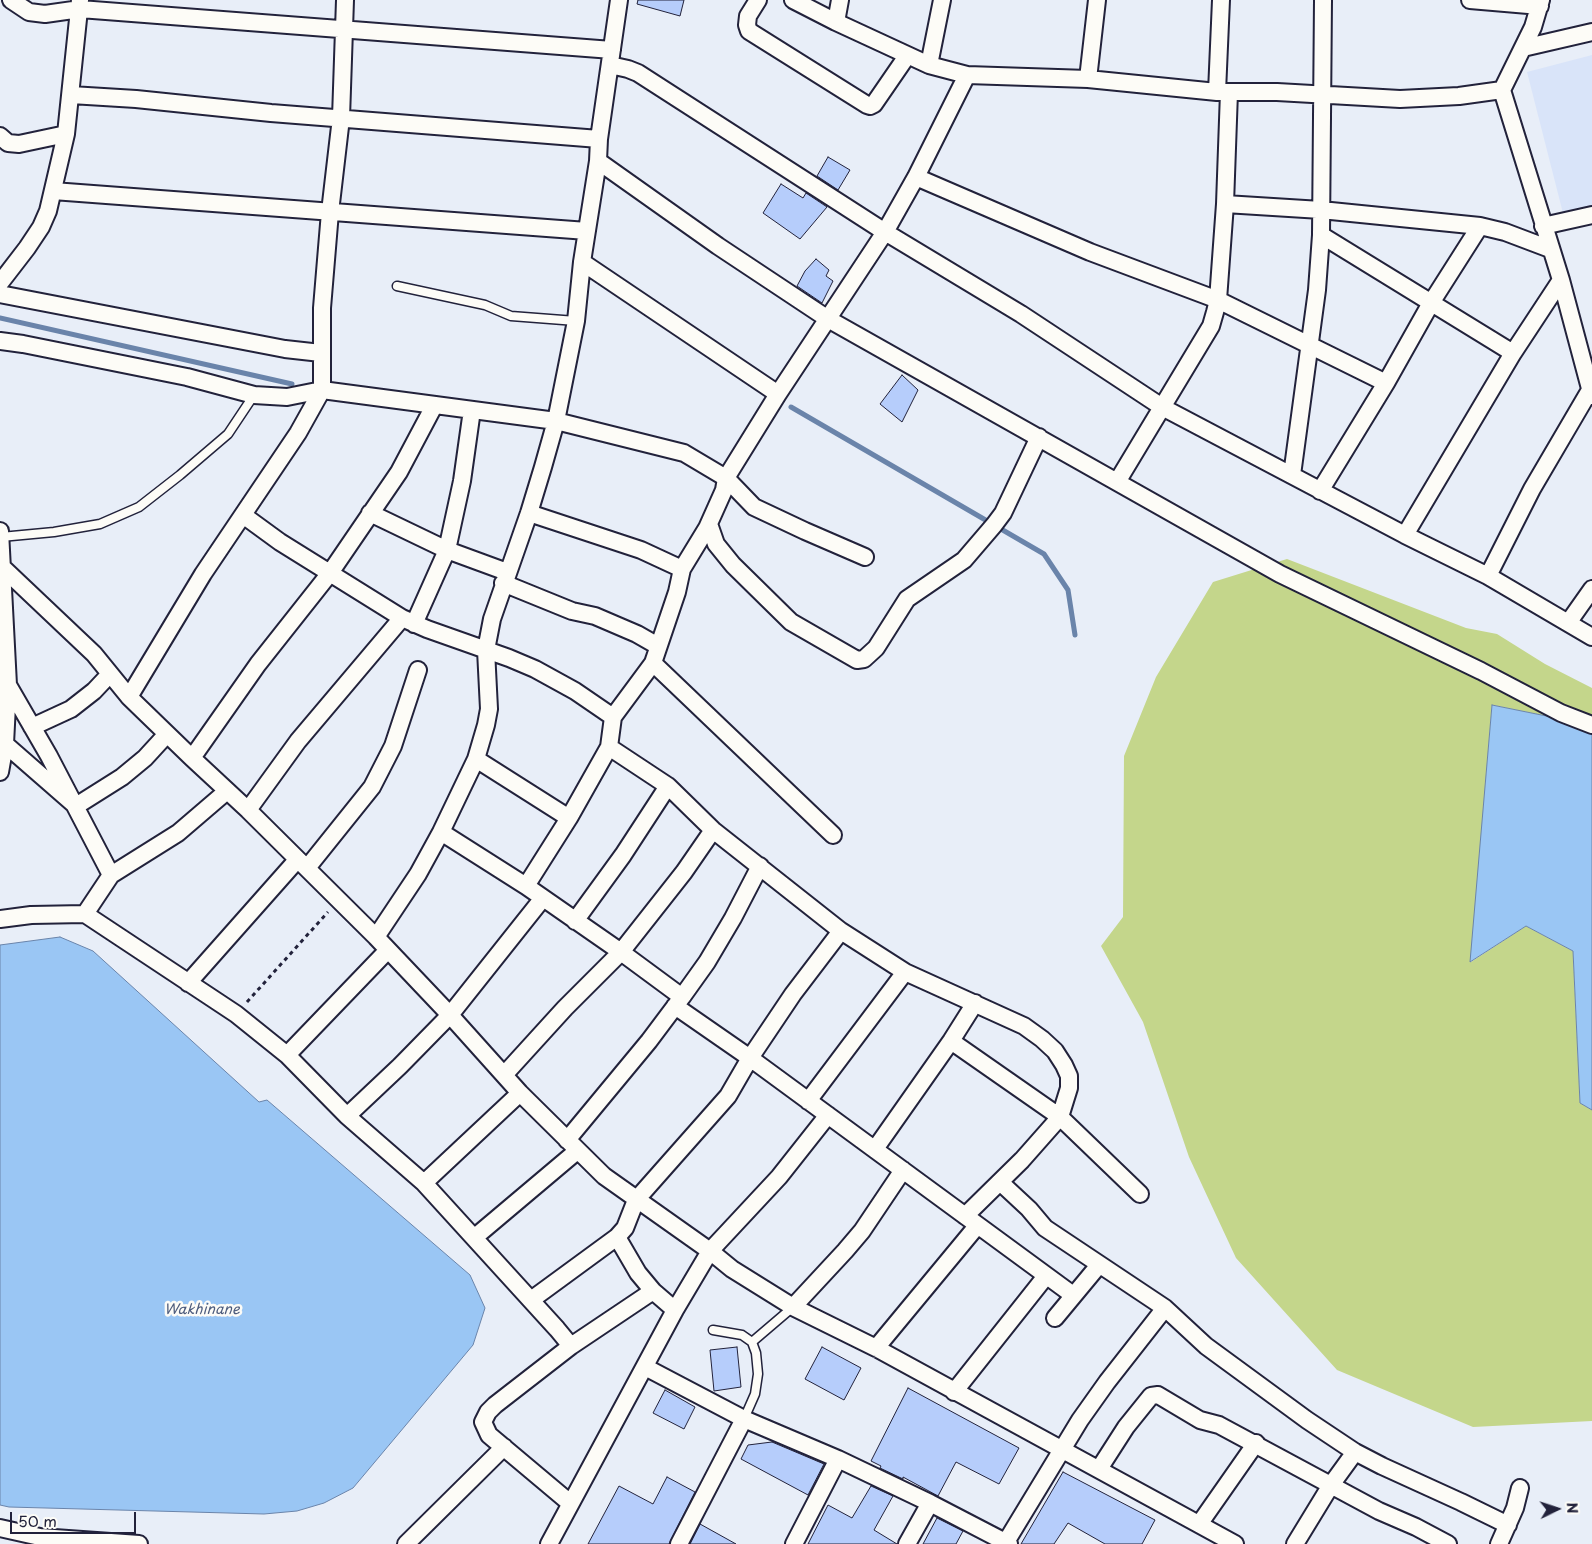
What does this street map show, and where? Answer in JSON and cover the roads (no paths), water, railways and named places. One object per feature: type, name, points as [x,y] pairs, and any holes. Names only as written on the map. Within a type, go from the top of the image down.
[{"type":"street","points":[[11,0],[29,12],[45,14],[80,5],[611,57],[885,232],[1021,314],[1162,408],[1405,535],[1488,576],[1592,637]]},
{"type":"street","points":[[129,696],[203,574],[298,433],[322,390],[322,308],[330,212],[341,118],[345,0]]},
{"type":"street","points":[[376,937],[418,874],[440,832],[476,759],[489,709],[486,650],[492,619],[529,512],[556,421],[576,321],[582,262],[598,161],[599,139],[619,0]]},
{"type":"street","points":[[758,0],[748,16],[747,26],[749,31],[867,105],[874,104],[907,56]]},
{"type":"street","points":[[793,0],[907,56],[929,65],[967,75],[1088,79],[1223,92],[1277,92],[1400,99],[1459,96],[1502,90]]},
{"type":"street","points":[[836,22],[840,0]]},
{"type":"street","points":[[929,65],[942,0]]},
{"type":"street","points":[[1088,79],[1097,0]]},
{"type":"street","points":[[1117,482],[1211,326],[1218,300],[1226,204],[1221,0]]},
{"type":"street","points":[[1292,475],[1316,290],[1321,235],[1323,0]]},
{"type":"street","points":[[1470,0],[1540,3],[1523,48],[1502,90],[1561,280],[1591,393],[1532,489],[1488,576]]},
{"type":"street","points":[[0,283],[40,227],[48,211],[66,134],[80,5]]},
{"type":"street","points":[[1523,48],[1592,32]]},
{"type":"street","points":[[526,886],[569,818],[609,746],[614,717],[653,663],[677,592],[682,570],[708,526],[724,490],[726,478],[778,394],[885,232],[916,177],[967,75]]},
{"type":"street","points":[[71,95],[136,99],[271,114],[599,139]]},
{"type":"street","points":[[0,136],[8,143],[19,144],[66,134]]},
{"type":"street","points":[[598,161],[718,246],[828,319],[1280,574],[1481,671],[1561,713],[1592,725]]},
{"type":"street","points":[[916,177],[1090,252],[1218,300],[1386,383]]},
{"type":"street","points":[[53,192],[587,231]]},
{"type":"street","points":[[1226,204],[1321,210],[1480,226],[1505,232],[1550,249]]},
{"type":"street","points":[[1543,226],[1592,215]]},
{"type":"street","points":[[1320,491],[1386,383],[1431,303],[1480,226]]},
{"type":"street","points":[[1321,235],[1513,353]]},
{"type":"street","points":[[582,262],[778,394]]},
{"type":"street","points":[[1405,535],[1513,353],[1561,280]]},
{"type":"street","points":[[0,294],[285,348],[321,353]]},
{"type":"street","points":[[0,341],[187,377],[254,395],[288,397],[322,390],[556,421],[684,453],[726,478],[754,507],[866,558]]},
{"type":"street","points":[[192,758],[258,664],[330,573],[399,472],[434,406]]},
{"type":"street","points":[[248,810],[298,741],[408,621],[447,550],[462,481],[472,410]]},
{"type":"street","points":[[708,526],[716,544],[733,565],[791,622],[857,660],[864,659],[876,648],[907,600],[964,560],[994,525],[1003,513],[1039,437]]},
{"type":"street","points":[[529,512],[641,550],[682,570]]},
{"type":"street","points":[[370,513],[572,610],[595,616],[637,634],[658,646]]},
{"type":"street","points":[[243,515],[280,542],[408,621],[535,669],[575,691],[614,717]]},
{"type":"street","points":[[0,534],[8,685],[6,744],[0,772]]},
{"type":"street","points":[[1,565],[94,654],[129,696],[167,734],[248,810],[376,937],[387,951],[450,1014],[520,1093],[604,1176],[710,1251],[732,1269],[793,1307],[876,1348],[1236,1544]]},
{"type":"street","points":[[1568,623],[1592,590]]},
{"type":"street","points":[[653,663],[832,835]]},
{"type":"street","points":[[188,983],[302,864],[372,787],[393,746],[418,670]]},
{"type":"street","points":[[32,727],[71,709],[94,691],[110,674]]},
{"type":"street","points":[[8,685],[76,806],[111,875]]},
{"type":"street","points":[[76,806],[129,772],[146,758],[167,734]]},
{"type":"street","points":[[6,744],[76,806]]},
{"type":"street","points":[[609,746],[668,786],[713,830],[841,931],[905,972],[1024,1026],[1042,1038],[1055,1051],[1069,1076],[1069,1088],[1060,1117],[1000,1182],[876,1348]]},
{"type":"street","points":[[476,759],[569,818]]},
{"type":"street","points":[[575,921],[623,855],[668,786]]},
{"type":"street","points":[[85,914],[111,875],[178,832],[227,790]]},
{"type":"street","points":[[504,1074],[565,1008],[621,952],[684,872],[713,830]]},
{"type":"street","points":[[440,832],[526,886],[621,952],[679,1002],[750,1058],[1073,1295]]},
{"type":"street","points":[[475,1237],[572,1146],[707,962],[760,866]]},
{"type":"street","points":[[347,1116],[400,1066],[450,1014],[543,898]]},
{"type":"street","points":[[0,919],[31,915],[85,914],[236,1014],[287,1055],[347,1116],[424,1183],[475,1237],[571,1346]]},
{"type":"street","points":[[531,1300],[618,1237],[628,1222],[636,1200],[728,1096],[750,1058],[793,994],[841,931]]},
{"type":"street","points":[[287,1055],[387,951]]},
{"type":"street","points":[[808,1101],[905,972]]},
{"type":"street","points":[[875,1149],[951,1041],[975,1003]]},
{"type":"street","points":[[951,1041],[1060,1117],[1140,1194]]},
{"type":"street","points":[[424,1183],[520,1093]]},
{"type":"street","points":[[549,1544],[710,1251],[733,1224],[779,1177],[828,1115]]},
{"type":"street","points":[[793,1307],[856,1237],[903,1170]]},
{"type":"street","points":[[1000,1182],[1046,1228],[1165,1308],[1206,1346],[1307,1420],[1356,1452],[1508,1526]]},
{"type":"street","points":[[618,1237],[638,1273],[653,1291],[676,1310]]},
{"type":"street","points":[[1055,1318],[1099,1265]]},
{"type":"street","points":[[954,1392],[1046,1276]]},
{"type":"street","points":[[570,1503],[490,1435],[485,1429],[484,1422],[488,1412],[495,1405],[571,1346],[653,1291]]},
{"type":"street","points":[[645,1367],[744,1419],[838,1459],[930,1503],[1007,1543],[1094,1399],[1165,1308]]},
{"type":"street","points":[[1099,1469],[1126,1427],[1148,1400],[1154,1395],[1163,1396],[1200,1420],[1219,1425],[1256,1443],[1379,1511],[1430,1533],[1448,1544]]},
{"type":"street","points":[[679,1544],[744,1419]]},
{"type":"street","points":[[1200,1523],[1256,1443]]},
{"type":"street","points":[[406,1544],[504,1447]]},
{"type":"street","points":[[1296,1544],[1331,1485],[1356,1452]]},
{"type":"street","points":[[794,1544],[838,1459]]},
{"type":"street","points":[[1499,1544],[1508,1526],[1520,1488]]},
{"type":"street","points":[[907,1544],[930,1503]]},
{"type":"street","points":[[0,1528],[40,1537],[139,1544]]},
{"type":"lane","points":[[397,286],[485,305],[510,316],[576,321]]},
{"type":"lane","points":[[0,534],[54,532],[100,524],[139,507],[228,434],[254,395]]},
{"type":"lane","points":[[752,1342],[793,1307]]},
{"type":"lane","points":[[713,1330],[742,1335],[752,1342],[756,1354],[758,1374],[754,1394],[744,1419]]},
{"type":"water","points":[[1492,705],[1581,723],[1592,734],[1592,1110],[1580,1103],[1573,951],[1526,926],[1470,962]]},
{"type":"water","name":"Wakhinane","points":[[60,937],[93,951],[259,1102],[267,1100],[470,1275],[485,1308],[473,1345],[353,1488],[324,1503],[297,1511],[264,1514],[9,1507],[0,1505],[0,945]]},
{"type":"waterway","points":[[0,318],[292,384]]},
{"type":"waterway","points":[[791,407],[1044,554],[1068,590],[1075,635]]}]
